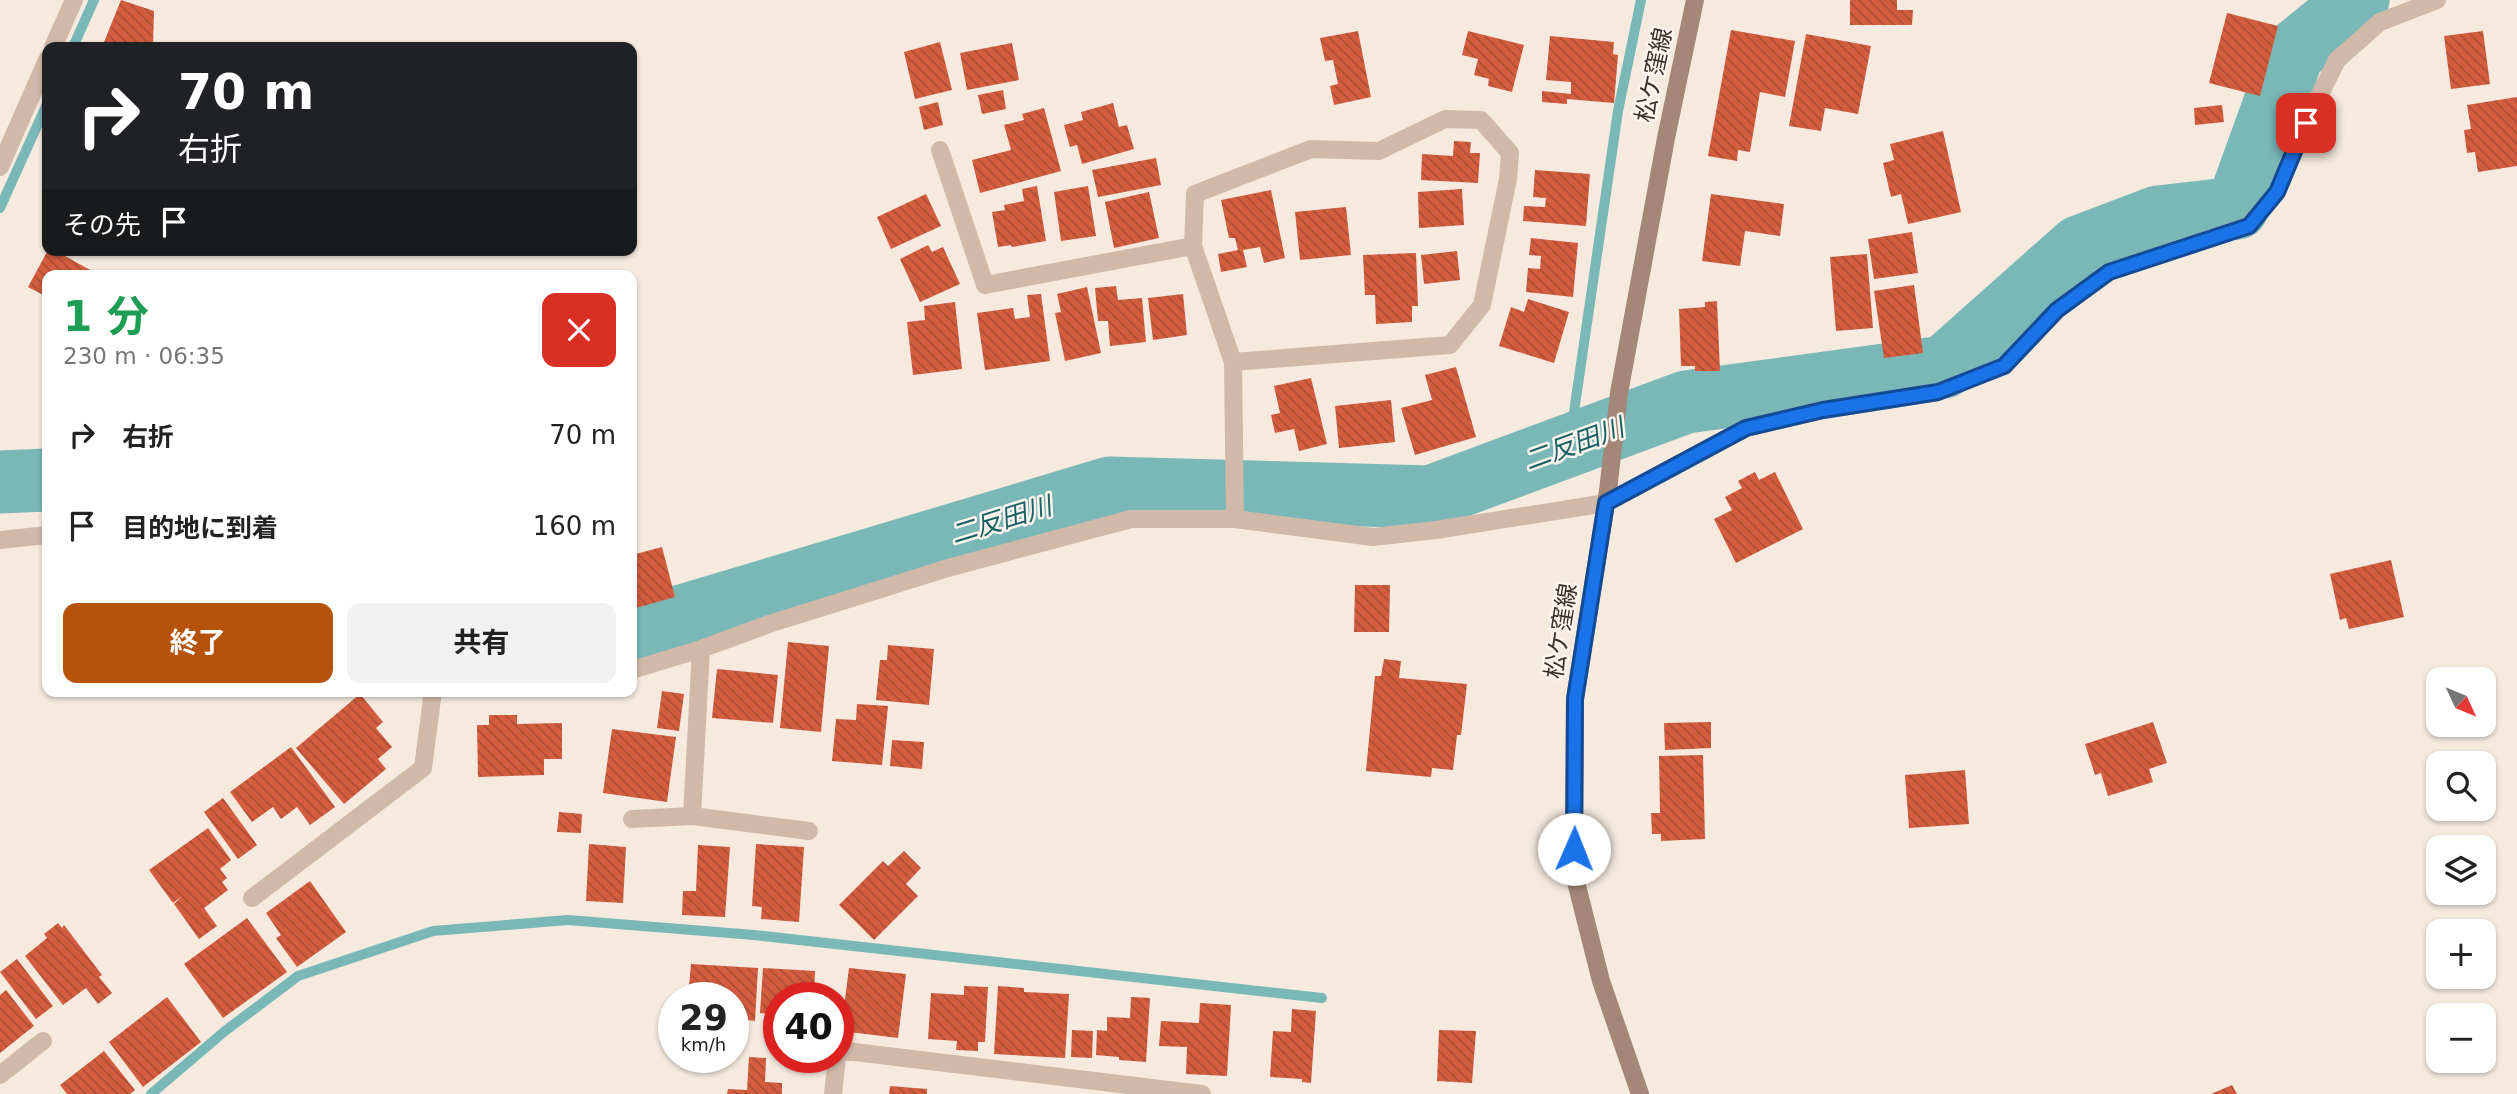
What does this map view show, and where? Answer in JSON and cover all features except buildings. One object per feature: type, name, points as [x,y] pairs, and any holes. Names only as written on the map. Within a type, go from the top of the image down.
[{"type":"street","points":[[55,42],[74,0]]},
{"type":"street","name":"松ケ窪線","points":[[1640,1094],[1601,981],[1574,874],[1575,699],[1607,497],[1619,393],[1666,138],[1695,0]]},
{"type":"street","points":[[637,668],[948,568],[1131,519],[1235,519],[1373,537],[1436,530],[1607,497],[1746,428],[1823,410],[1938,392],[2004,366],[2057,310],[2109,272],[2249,226],[2277,192],[2306,123],[2337,60],[2380,22],[2437,0]]},
{"type":"street","points":[[0,167],[42,71]]},
{"type":"street","points":[[1233,362],[1450,345],[1482,305],[1508,179],[1510,153],[1481,120],[1445,119],[1379,151],[1311,149],[1195,194],[1193,246],[1233,362],[1235,519]]},
{"type":"street","points":[[940,150],[985,285],[1193,246]]},
{"type":"street","points":[[0,540],[42,536]]},
{"type":"street","points":[[692,816],[701,649]]},
{"type":"street","points":[[252,898],[423,768],[432,697]]},
{"type":"street","points":[[632,819],[692,816],[809,831]]},
{"type":"street","points":[[0,1075],[43,1041]]},
{"type":"street","points":[[854,1052],[1202,1094]]},
{"type":"street","points":[[833,1094],[835,1073]]},
{"type":"waterway","points":[[75,42],[94,0]]},
{"type":"waterway","points":[[1569,446],[1618,111],[1641,0]]},
{"type":"waterway","name":"二反田川","points":[[637,630],[1110,488],[1430,497],[1686,402],[1944,367],[2079,247],[2158,217],[2237,208],[2293,53],[2358,0]]},
{"type":"waterway","points":[[0,208],[42,115]]},
{"type":"waterway","name":"二反田川","points":[[0,482],[42,480]]},
{"type":"waterway","points":[[151,1094],[225,1031],[298,976],[433,931],[568,920],[754,935],[1322,998]]},
{"type":"route","points":[[1574,849],[1575,699],[1606,503],[1746,428],[1823,410],[1938,392],[2004,366],[2057,310],[2109,272],[2249,226],[2277,192],[2306,123]]}]
